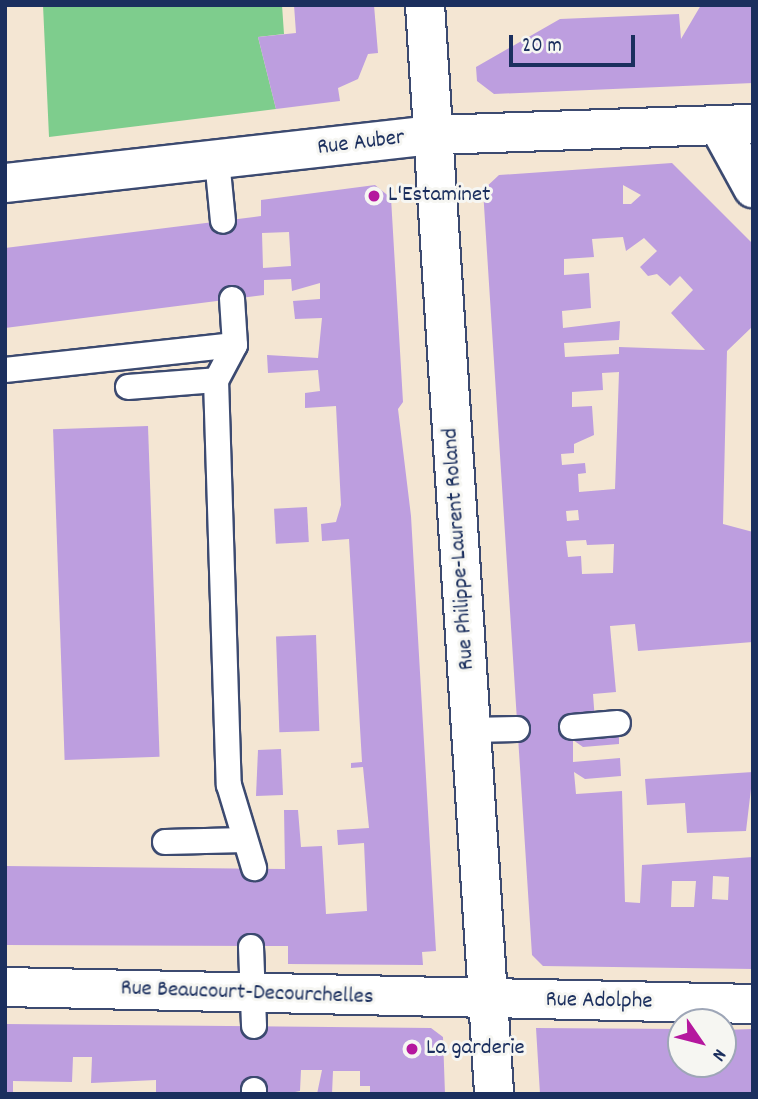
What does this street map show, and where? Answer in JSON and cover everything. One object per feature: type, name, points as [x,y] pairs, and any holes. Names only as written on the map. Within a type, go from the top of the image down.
[{"type":"street","name":"Rue Philippe-Laurent Roland","points":[[425,5],[494,1094]]},
{"type":"street","name":"Rue Auber","points":[[5,183],[434,135],[736,125]]},
{"type":"street","points":[[736,125],[753,188]]},
{"type":"street","name":"Rue Beaucourt-Decourchelles","points":[[5,986],[254,1009],[488,1002]]},
{"type":"street","name":"Rue Adolphe","points":[[488,1002],[753,1004]]},
{"type":"lane","points":[[217,160],[223,221]]},
{"type":"lane","points":[[232,299],[235,345],[216,380],[229,785],[254,869]]},
{"type":"lane","points":[[5,370],[235,345]]},
{"type":"lane","points":[[128,387],[216,380]]},
{"type":"lane","points":[[572,727],[618,723]]},
{"type":"lane","points":[[471,730],[517,729]]},
{"type":"lane","points":[[165,842],[245,840]]},
{"type":"lane","points":[[251,947],[254,1009]]},
{"type":"green space","points":[[43,5],[282,5],[284,34],[258,37],[276,109],[49,137]]},
{"type":"building","points":[[294,5],[374,5],[378,53],[368,54],[358,79],[338,88],[340,101],[276,109],[258,37],[296,33]]},
{"type":"building","points":[[701,5],[753,5],[753,83],[494,94],[477,81],[476,67],[560,19],[679,14],[681,39]]},
{"type":"building","points":[[672,163],[753,244],[753,326],[727,351],[723,524],[753,532],[753,642],[638,651],[635,624],[610,626],[616,692],[593,694],[595,721],[619,729],[619,744],[583,747],[573,740],[573,762],[620,758],[621,776],[585,779],[574,772],[576,794],[622,791],[625,902],[640,903],[642,865],[753,857],[753,969],[543,966],[532,955],[483,190],[499,175]],"holes":[[[623,185],[641,195],[631,204],[623,204]],[[623,237],[626,251],[644,238],[657,251],[640,267],[648,276],[657,274],[670,286],[680,276],[693,290],[671,313],[705,350],[619,347],[619,354],[565,357],[564,343],[619,340],[620,321],[563,328],[562,311],[591,308],[589,273],[564,275],[564,259],[594,257],[592,239]],[[619,372],[615,489],[579,492],[578,474],[586,473],[585,463],[562,465],[561,454],[574,453],[574,444],[594,435],[592,406],[572,407],[572,392],[603,390],[602,373]],[[578,510],[579,520],[567,521],[566,511]],[[586,540],[587,545],[614,544],[613,573],[582,574],[581,556],[568,557],[566,541]],[[713,876],[729,877],[728,900],[712,899]],[[672,881],[696,881],[694,907],[671,907]]]},
{"type":"building","points":[[375,185],[391,198],[403,402],[398,409],[411,516],[436,951],[422,952],[423,965],[288,964],[288,946],[5,945],[5,866],[285,869],[284,810],[298,810],[301,847],[322,846],[326,914],[367,911],[364,843],[338,845],[337,830],[369,828],[363,767],[351,768],[351,763],[362,762],[349,539],[322,541],[321,524],[336,522],[341,505],[336,406],[305,408],[305,393],[320,391],[318,370],[268,373],[267,355],[318,358],[322,318],[295,319],[293,301],[320,299],[320,283],[292,291],[291,279],[264,280],[264,295],[5,328],[5,248],[261,216],[261,200]],"holes":[[[289,232],[291,266],[263,268],[262,233]]]},
{"type":"building","points":[[148,426],[160,757],[65,760],[53,429]]},
{"type":"building","points":[[307,507],[309,542],[276,544],[274,509]]},
{"type":"building","points":[[316,635],[319,731],[279,732],[276,636]]},
{"type":"building","points":[[281,749],[283,795],[256,796],[258,750]]},
{"type":"building","points":[[753,772],[746,831],[687,833],[685,803],[647,805],[645,779]]},
{"type":"building","points":[[5,1024],[431,1028],[443,1037],[445,1094],[370,1094],[370,1086],[360,1086],[360,1071],[333,1071],[332,1094],[317,1094],[322,1070],[301,1070],[300,1091],[285,1094],[156,1094],[156,1080],[91,1083],[92,1057],[73,1057],[72,1082],[13,1081],[13,1094],[5,1094]]},
{"type":"building","points":[[536,1028],[667,1029],[667,1078],[737,1078],[737,1030],[753,1029],[753,1094],[540,1094]]},
{"type":"place","name":"L'Estaminet","points":[[374,196]]},
{"type":"place","name":"La garderie","points":[[412,1049]]}]
